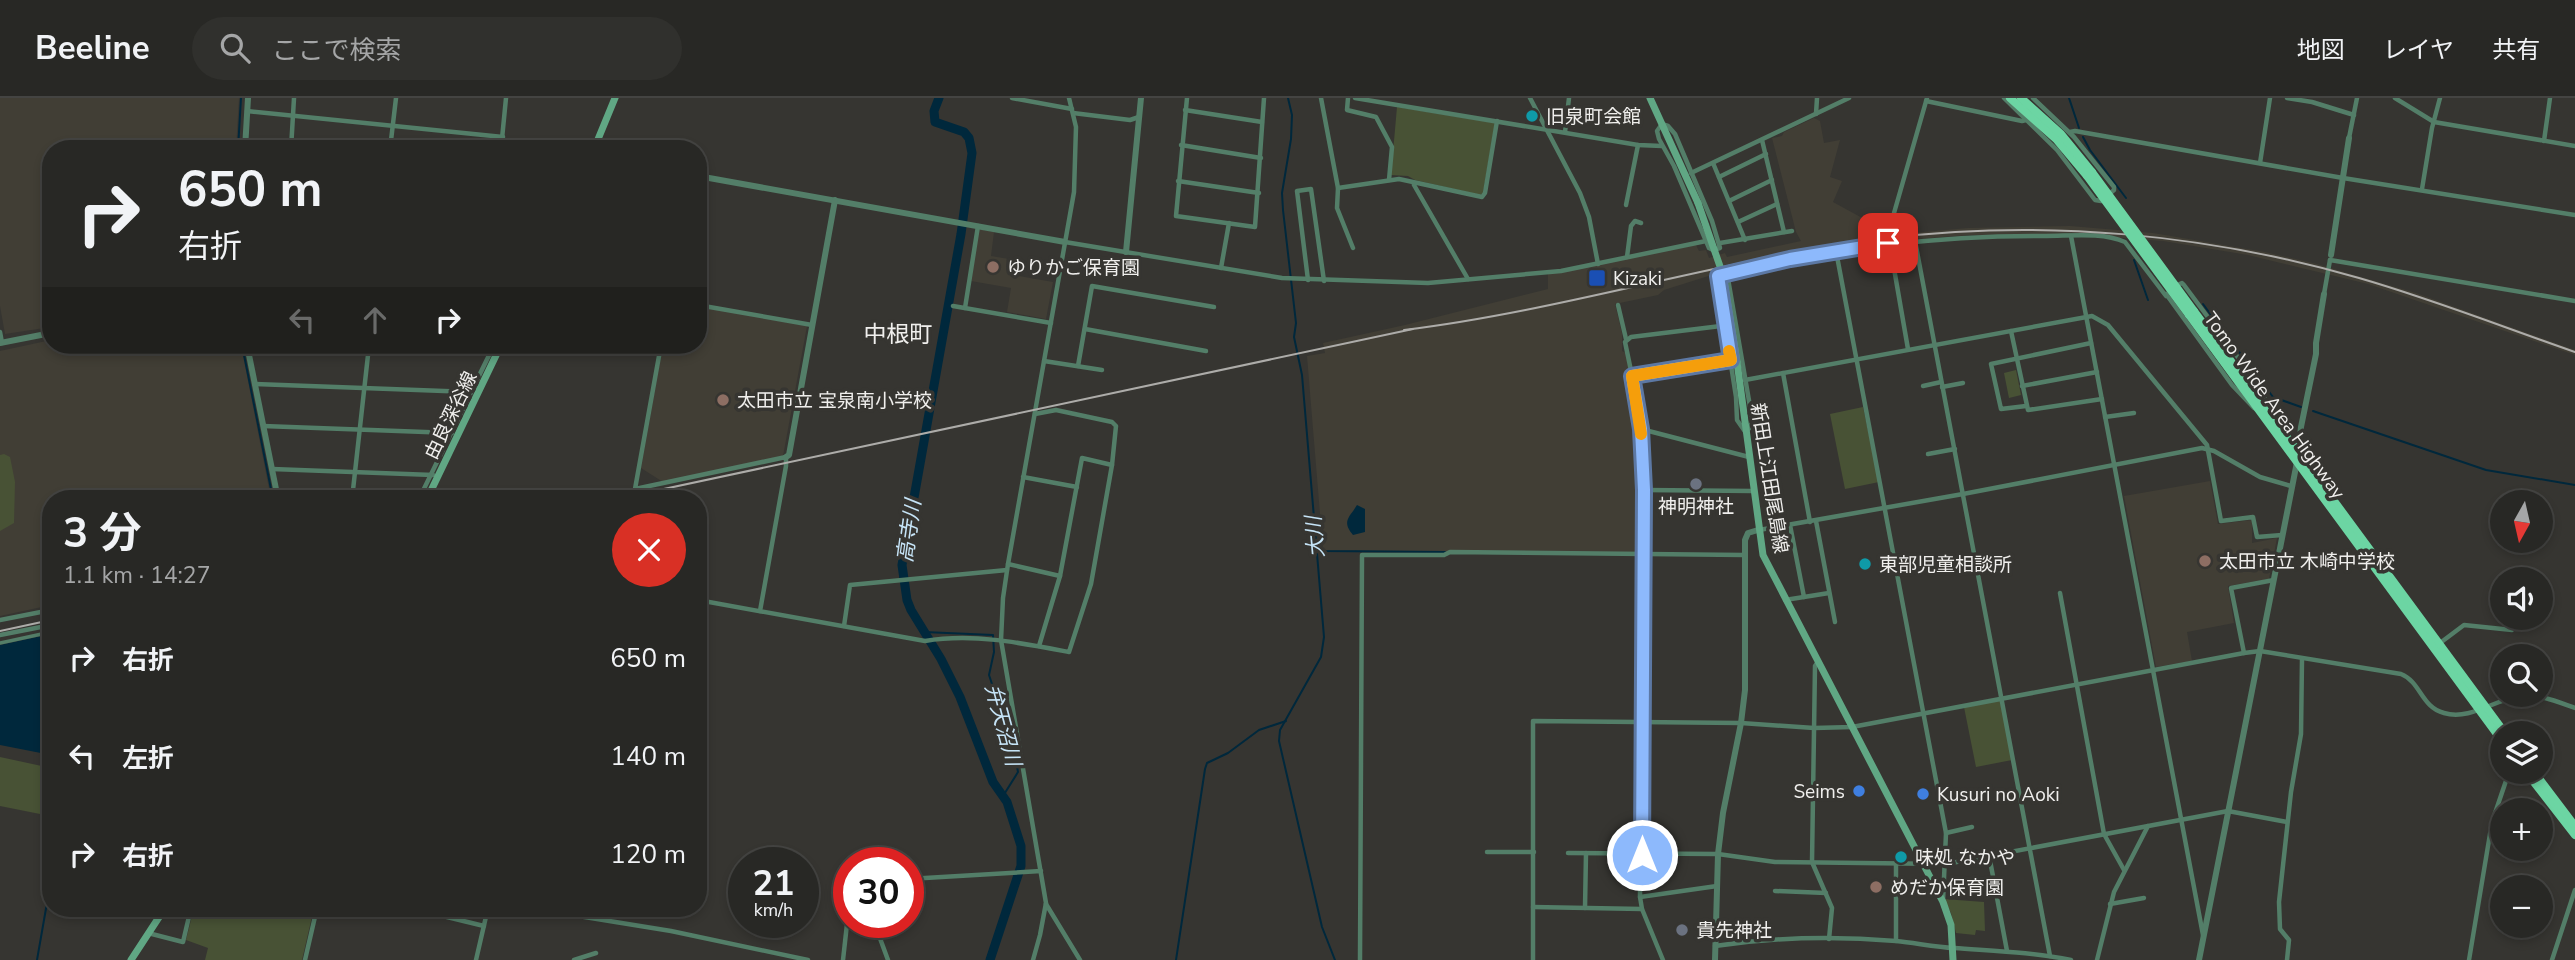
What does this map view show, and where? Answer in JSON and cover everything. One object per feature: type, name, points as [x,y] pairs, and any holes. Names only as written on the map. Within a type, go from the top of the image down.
[{"type":"highway","name":"Tomo Wide Area Highway","points":[[2010,98],[2090,174]]},
{"type":"highway","name":"Tomo Wide Area Highway","points":[[2021,98],[2061,134],[2439,643],[2490,721]]},
{"type":"highway","name":"Tomo Wide Area Highway","points":[[2263,409],[2297,463],[2494,721]]},
{"type":"highway","points":[[2535,784],[2575,835]]},
{"type":"highway","points":[[2543,784],[2575,826]]},
{"type":"main road","points":[[598,140],[615,98]]},
{"type":"main road","name":"新田上江田尾島線","points":[[1650,98],[1698,203],[1724,281],[1763,555],[1943,902],[1951,925],[1953,960]]},
{"type":"main road","name":"由良深谷線","points":[[431,490],[497,354]]},
{"type":"main road","points":[[131,960],[159,917]]},
{"type":"street","points":[[245,140],[248,98]]},
{"type":"street","points":[[292,140],[294,98]]},
{"type":"street","points":[[391,140],[396,98]]},
{"type":"street","points":[[247,111],[503,138],[506,98]]},
{"type":"street","points":[[1012,98],[1130,120],[1139,117]]},
{"type":"street","points":[[1033,960],[1041,935],[1046,903],[1001,640],[1007,567],[1074,192],[1077,147],[1069,98]]},
{"type":"street","points":[[1126,251],[1141,98]]},
{"type":"street","points":[[1186,98],[1176,216],[1255,227],[1264,98]]},
{"type":"street","points":[[1321,98],[1338,188],[1337,208],[1353,248]]},
{"type":"street","points":[[1348,98],[1347,110],[1376,117],[1392,147],[1389,180]]},
{"type":"street","points":[[1355,98],[1638,145],[1662,146]]},
{"type":"street","points":[[1531,98],[1584,205],[1598,264]]},
{"type":"street","points":[[1565,132],[1569,98]]},
{"type":"street","points":[[1816,98],[1816,115]]},
{"type":"street","points":[[1691,173],[1849,98]]},
{"type":"street","points":[[2004,98],[2057,150],[2095,200],[2101,201],[2114,187],[2070,132],[2033,98]]},
{"type":"street","points":[[2260,163],[2270,98]]},
{"type":"street","points":[[2287,98],[2312,102],[2354,115]]},
{"type":"street","points":[[2199,960],[2297,463],[2357,98]]},
{"type":"street","points":[[2395,98],[2434,122],[2575,146]]},
{"type":"street","points":[[2422,190],[2440,98]]},
{"type":"street","points":[[2544,141],[2550,98]]},
{"type":"street","points":[[1908,349],[1888,243],[1890,221],[1927,100],[2026,120]]},
{"type":"street","points":[[1185,110],[1262,122]]},
{"type":"street","points":[[1413,184],[1485,196],[1497,121]]},
{"type":"street","points":[[1662,124],[1671,129],[1679,144],[1720,248],[1710,250],[1674,166],[1662,146],[1657,131],[1662,124]]},
{"type":"street","points":[[2070,132],[2575,215]]},
{"type":"street","points":[[1762,140],[1784,232]]},
{"type":"street","points":[[1181,145],[1261,158]]},
{"type":"street","points":[[1626,205],[1638,145]]},
{"type":"street","points":[[1719,177],[1766,154]]},
{"type":"street","points":[[1713,163],[1745,240]]},
{"type":"street","points":[[707,178],[1065,242],[1273,277],[1308,280],[1428,282],[1548,272],[1706,241]]},
{"type":"street","points":[[1338,188],[1389,180],[1408,180],[1413,184],[1468,279]]},
{"type":"street","points":[[1729,201],[1772,180]]},
{"type":"street","points":[[1178,181],[1259,193]]},
{"type":"street","points":[[1308,280],[1297,191],[1311,189],[1324,281]]},
{"type":"street","points":[[760,611],[835,200]]},
{"type":"street","points":[[1738,222],[1777,204]]},
{"type":"street","points":[[1627,257],[1631,226],[1635,221],[1641,222]]},
{"type":"street","points":[[1221,268],[1229,223]]},
{"type":"street","points":[[965,308],[978,226]]},
{"type":"street","points":[[1720,243],[1792,231]]},
{"type":"street","points":[[2070,236],[2203,936]]},
{"type":"street","points":[[1727,273],[1752,418],[1746,433],[1737,423],[1734,361],[1717,276],[1727,273],[1836,251],[1914,240],[2070,236],[2123,240],[2232,385],[2249,404],[2263,409],[2265,398],[2260,387],[2184,285],[2180,283],[2168,291],[2167,298]]},
{"type":"street","points":[[1914,240],[2050,956]]},
{"type":"street","points":[[1836,251],[1946,833],[1943,902]]},
{"type":"street","points":[[2331,257],[2575,300]]},
{"type":"street","points":[[1078,366],[1092,286],[1214,307]]},
{"type":"street","points":[[1618,305],[1641,429],[1644,490],[1640,897],[1642,909],[1663,960]]},
{"type":"street","points":[[953,306],[1051,323]]},
{"type":"street","points":[[707,307],[813,325]]},
{"type":"street","points":[[1745,380],[2092,316],[2108,325],[2205,442],[2221,521],[2253,517],[2258,537],[2282,536]]},
{"type":"street","points":[[1626,340],[1737,324]]},
{"type":"street","points":[[1085,328],[1206,351]]},
{"type":"street","points":[[2011,330],[2028,410],[2102,399]]},
{"type":"street","points":[[0,332],[1,343],[42,335]]},
{"type":"street","points":[[2026,406],[2001,409],[1991,364],[2091,343]]},
{"type":"street","points":[[249,354],[276,490]]},
{"type":"street","points":[[353,490],[368,354]]},
{"type":"street","points":[[424,490],[490,354]]},
{"type":"street","points":[[659,354],[635,489],[786,457]]},
{"type":"street","points":[[1044,361],[1102,370]]},
{"type":"street","points":[[1632,376],[1734,361]]},
{"type":"street","points":[[2022,386],[2097,372]]},
{"type":"street","points":[[1783,373],[1835,622]]},
{"type":"street","points":[[1923,386],[1963,383]]},
{"type":"street","points":[[254,384],[471,392]]},
{"type":"street","points":[[707,602],[925,640],[945,637],[1001,640],[1069,652],[1091,584],[1112,465],[1116,426],[1112,422],[1056,410],[1035,414]]},
{"type":"street","points":[[2105,417],[2134,413]]},
{"type":"street","points":[[263,426],[452,433]]},
{"type":"street","points":[[1641,429],[1749,457]]},
{"type":"street","points":[[1715,960],[1718,854],[1723,813],[1741,723],[1746,667],[1744,555],[1748,533],[2207,448],[2260,477],[2291,486]]},
{"type":"street","points":[[1928,454],[1955,449]]},
{"type":"street","points":[[1039,646],[1060,576],[1082,458],[1112,465]]},
{"type":"street","points":[[272,468],[433,475]]},
{"type":"street","points":[[1023,477],[1077,487]]},
{"type":"street","points":[[1644,490],[1753,491]]},
{"type":"street","points":[[1790,525],[1804,597]]},
{"type":"street","points":[[1360,960],[1362,555],[1444,555],[1450,552],[1744,555]]},
{"type":"street","points":[[844,626],[850,585],[1007,567],[1060,576]]},
{"type":"street","points":[[2244,653],[2231,588],[2274,579]]},
{"type":"street","points":[[1785,600],[1829,593]]},
{"type":"street","points":[[2060,593],[2075,685],[2105,834],[2124,870]]},
{"type":"street","points":[[0,620],[42,612]]},
{"type":"street","points":[[2439,643],[2464,625],[2490,627]]},
{"type":"street","points":[[0,635],[42,627]]},
{"type":"street","points":[[0,643],[42,634]]},
{"type":"street","points":[[1533,960],[1533,722],[1741,723],[1814,728],[1852,727],[2260,651],[2405,676],[2413,681],[2425,701],[2444,714],[2465,714],[2512,698],[2531,696],[2575,708]]},
{"type":"street","points":[[2287,960],[2289,940],[2280,929],[2278,916],[2287,822],[2301,734],[2302,659]]},
{"type":"street","points":[[1818,662],[1815,666],[1812,862],[1832,908],[1829,939]]},
{"type":"street","points":[[2469,960],[2492,821],[2505,784]]},
{"type":"street","points":[[1568,853],[1718,854],[1775,862],[1946,864],[2228,811],[2287,822]]},
{"type":"street","points":[[2097,960],[2109,904],[2148,825]]},
{"type":"street","points":[[1946,833],[1972,827]]},
{"type":"street","points":[[1487,852],[1534,852]]},
{"type":"street","points":[[1585,908],[1586,853]]},
{"type":"street","points":[[1989,855],[2007,951]]},
{"type":"street","points":[[1896,863],[1896,941]]},
{"type":"street","points":[[924,878],[1041,871]]},
{"type":"street","points":[[1640,897],[1717,886]]},
{"type":"street","points":[[2552,960],[2575,890]]},
{"type":"street","points":[[1775,891],[1826,893]]},
{"type":"street","points":[[2109,904],[2144,898]]},
{"type":"street","points":[[1046,903],[1080,960]]},
{"type":"street","points":[[1533,907],[1642,909]]},
{"type":"street","points":[[148,933],[181,943],[189,917]]},
{"type":"street","points":[[305,960],[315,917]]},
{"type":"street","points":[[447,917],[484,926]]},
{"type":"street","points":[[476,960],[486,917]]},
{"type":"street","points":[[585,917],[671,931],[808,960]]},
{"type":"street","points":[[843,960],[845,938]]},
{"type":"street","points":[[880,938],[888,960]]},
{"type":"street","points":[[1715,946],[1756,940],[1896,941],[2071,960]]},
{"type":"street","points":[[574,960],[596,953]]},
{"type":"shaded area","points":[[0,98],[239,98],[237,140],[42,140],[42,328],[5,334],[0,306]]},
{"type":"shaded area","points":[[1814,118],[1820,121],[1824,143],[1840,140],[1830,177],[1842,181],[1833,202],[1864,219],[1888,222],[1886,242],[1834,248],[1734,268],[1664,290],[1658,295],[1615,304],[1622,333],[1622,351],[1626,353],[1638,409],[1642,549],[1638,554],[1323,550],[1307,356],[1325,353],[1323,343],[1548,289],[1548,274],[1696,245],[1699,251],[1706,250],[1709,258],[1725,253],[1727,257],[1801,241],[1796,232],[1772,138],[1782,136],[1784,132]]},
{"type":"shaded area","points":[[2070,226],[2153,233],[2265,252],[2317,264],[2416,293],[2575,350],[2575,355],[2368,284],[2248,255],[2163,241],[2069,234],[1969,235],[1891,241],[1890,235],[1968,228]]},
{"type":"shaded area","name":"ゆりかご保育園","points":[[979,229],[994,232],[991,256],[1015,260],[1013,275],[1053,282],[1046,319],[1007,312],[1011,288],[971,281]]},
{"type":"shaded area","name":"太田市立 宝泉南小学校","points":[[707,308],[807,326],[783,456],[663,482],[641,468],[661,354],[707,354]]},
{"type":"shaded area","points":[[42,342],[42,354],[243,354],[269,490],[42,490],[42,607],[0,616],[0,351]]},
{"type":"shaded area","name":"太田市立 木崎中学校","points":[[2210,481],[2218,524],[2252,520],[2252,543],[2277,538],[2269,579],[2228,586],[2234,623],[2187,632],[2192,661],[2156,667],[2124,496]]},
{"type":"green space","points":[[1397,107],[1495,123],[1483,193],[1480,195],[1408,176],[1391,175]]},
{"type":"green space","points":[[2016,370],[2021,395],[2009,398],[2004,373]]},
{"type":"green space","points":[[1863,407],[1879,482],[1845,489],[1830,414]]},
{"type":"green space","points":[[0,455],[10,457],[15,482],[14,523],[0,531]]},
{"type":"green space","points":[[2000,700],[2012,760],[1976,767],[1964,707]]},
{"type":"green space","points":[[0,757],[42,766],[42,814],[0,806]]},
{"type":"green space","points":[[1944,899],[1984,902],[1985,931],[1976,930],[1975,935],[1956,933]]},
{"type":"green space","points":[[192,917],[312,917],[302,960],[205,960],[208,948],[186,940]]},
{"type":"water","points":[[1357,505],[1365,509],[1365,532],[1353,535],[1347,523]]},
{"type":"water","points":[[42,636],[42,753],[0,745],[0,645]]},
{"type":"waterway","points":[[239,140],[241,98]]},
{"type":"waterway","name":"高寺川","points":[[939,98],[934,111],[935,122],[964,132],[969,138],[972,153],[961,234],[902,565],[911,610],[960,697],[993,782],[1007,802],[1021,846],[1021,866],[990,960]]},
{"type":"waterway","name":"大川","points":[[1288,98],[1292,115],[1291,139],[1282,193],[1283,210],[1296,323],[1294,337],[1302,375],[1324,637],[1321,657],[1280,730],[1279,741],[1322,927],[1335,960]]},
{"type":"waterway","points":[[2069,98],[2079,128]]},
{"type":"waterway","points":[[2083,137],[2126,198]]},
{"type":"waterway","points":[[2134,260],[2148,300]]},
{"type":"waterway","points":[[2203,304],[2219,326]]},
{"type":"waterway","points":[[2222,329],[2273,397],[2301,407]]},
{"type":"waterway","points":[[244,354],[271,490]]},
{"type":"waterway","points":[[2313,411],[2486,470],[2575,485]]},
{"type":"waterway","points":[[1316,549],[1445,552]]},
{"type":"waterway","name":"弁天沼川","points":[[924,632],[993,635],[994,652],[989,675],[1014,750],[1018,772],[1003,796]]},
{"type":"waterway","points":[[1176,960],[1207,763],[1228,753],[1259,730],[1286,721]]},
{"type":"waterway","points":[[37,960],[45,917]]},
{"type":"railway","points":[[1404,330],[1525,310],[1827,247],[1947,232],[2066,231],[2185,241],[2302,263],[2413,295],[2575,352]]},
{"type":"railway","points":[[659,490],[1413,329]]},
{"type":"railway","points":[[0,631],[42,622]]},
{"type":"slow traffic","points":[[1641,434],[1632,376],[1731,360],[1729,351]]},
{"type":"place","name":"旧泉町会館","points":[[1532,116]]},
{"type":"place","name":"ゆりかご保育園","points":[[993,267]]},
{"type":"place","name":"Kizaki","points":[[1597,278]]},
{"type":"place","name":"太田市立 宝泉南小学校","points":[[723,400]]},
{"type":"place","name":"神明神社","points":[[1696,484]]},
{"type":"place","name":"太田市立 木崎中学校","points":[[2205,561]]},
{"type":"place","name":"東部児童相談所","points":[[1865,564]]},
{"type":"place","name":"Seims","points":[[1859,791]]},
{"type":"place","name":"Kusuri no Aoki","points":[[1923,794]]},
{"type":"place","name":"味処 なかや","points":[[1901,857]]},
{"type":"place","name":"めだか保育園","points":[[1876,887]]},
{"type":"place","name":"貴先神社","points":[[1682,930]]},
{"type":"district","name":"中根町","points":[[898,334]]},
{"type":"route","points":[[1642,855],[1644,490],[1641,429],[1632,376],[1731,360],[1717,276],[1790,259],[1888,243]]}]
